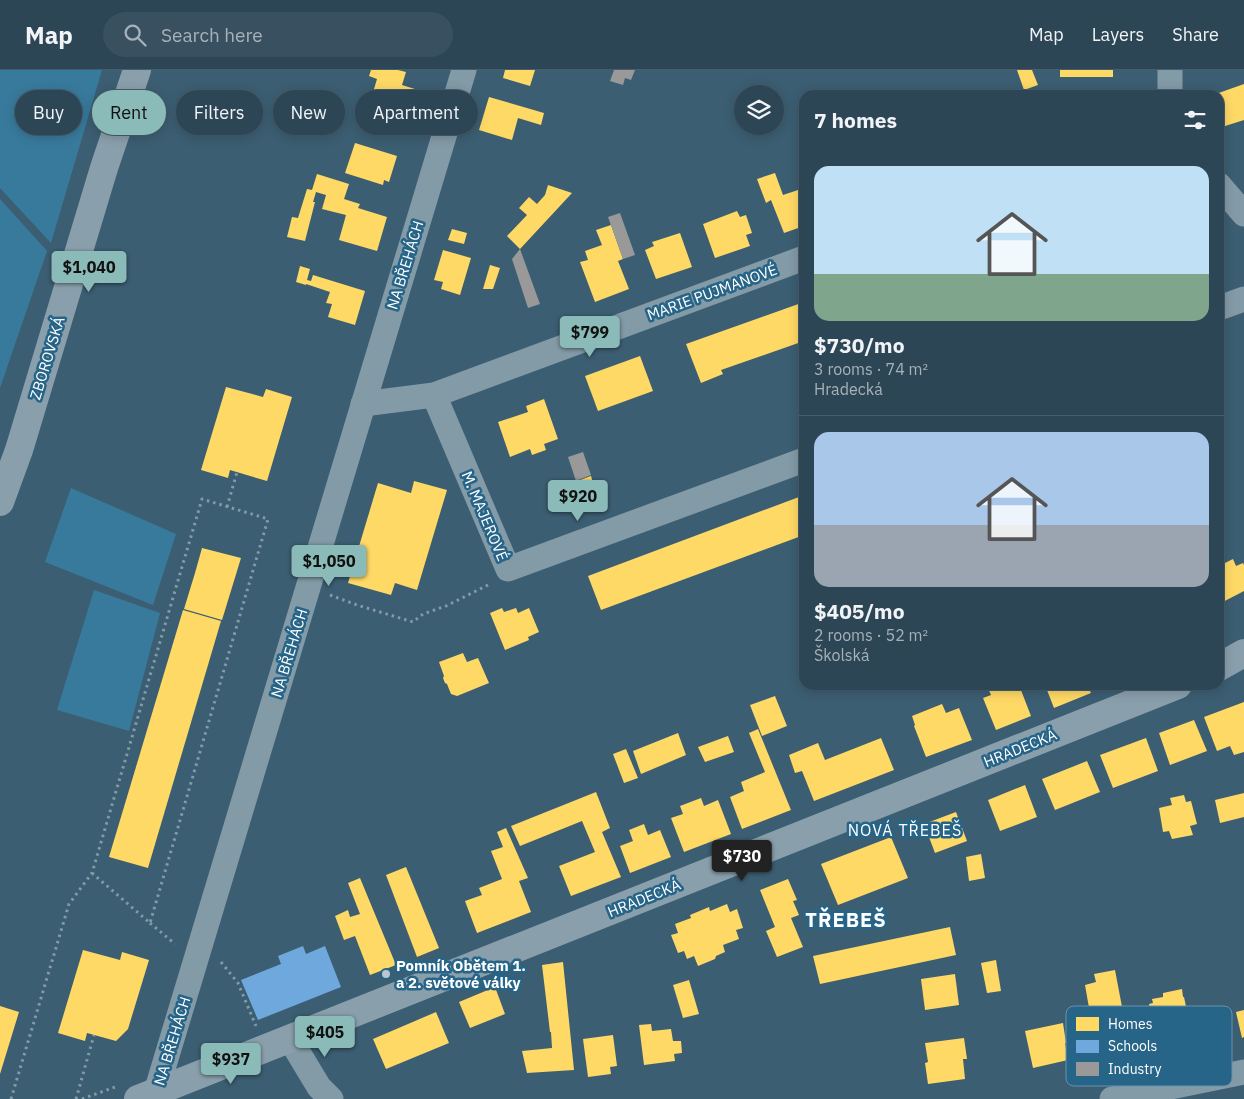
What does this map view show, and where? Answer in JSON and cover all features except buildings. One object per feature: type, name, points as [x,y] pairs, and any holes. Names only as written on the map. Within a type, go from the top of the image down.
[{"type":"street","name":"ZBOROVSKÁ","points":[[0,502],[19,450],[104,168],[136,70]]},
{"type":"street","name":"NA BŘEHÁCH","points":[[147,1095],[364,404],[464,70]]},
{"type":"street","points":[[1170,70],[1170,90]]},
{"type":"street","points":[[1224,191],[1244,214]]},
{"type":"street","name":"MARIE PUJMANOVÉ","points":[[364,404],[434,395],[799,260]]},
{"type":"street","points":[[1224,306],[1244,298]]},
{"type":"street","name":"M. MAJEROVÉ","points":[[434,395],[508,569],[799,462]]},
{"type":"street","points":[[1224,664],[1244,653]]},
{"type":"street","name":"HRADECKÁ","points":[[147,1095],[1165,690]]},
{"type":"street","points":[[290,1039],[319,1087],[331,1099]]},
{"type":"street","points":[[1112,1099],[1176,1086]]},
{"type":"path","points":[[227,507],[237,472]]},
{"type":"path","points":[[11,1099],[69,904],[92,873],[202,499],[268,520],[150,924],[92,873]]},
{"type":"path","points":[[325,593],[413,622],[423,614],[446,606],[493,582]]},
{"type":"path","points":[[218,957],[238,983],[258,1033]]},
{"type":"path","points":[[76,1099],[94,1035]]},
{"type":"shaded area","points":[[0,70],[102,70],[96,90],[92,90],[92,104],[51,243],[0,188]]},
{"type":"shaded area","points":[[0,199],[47,251],[0,388]]},
{"type":"shaded area","points":[[71,488],[176,534],[153,605],[45,562]]},
{"type":"shaded area","points":[[94,590],[160,613],[129,731],[57,710]]},
{"type":"place","name":"Pomník Obětem 1. a 2. světové války","points":[[386,974]]},
{"type":"district","name":"NOVÁ TŘEBEŠ","points":[[905,830]]},
{"type":"district","name":"TŘEBEŠ","points":[[846,919]]}]
